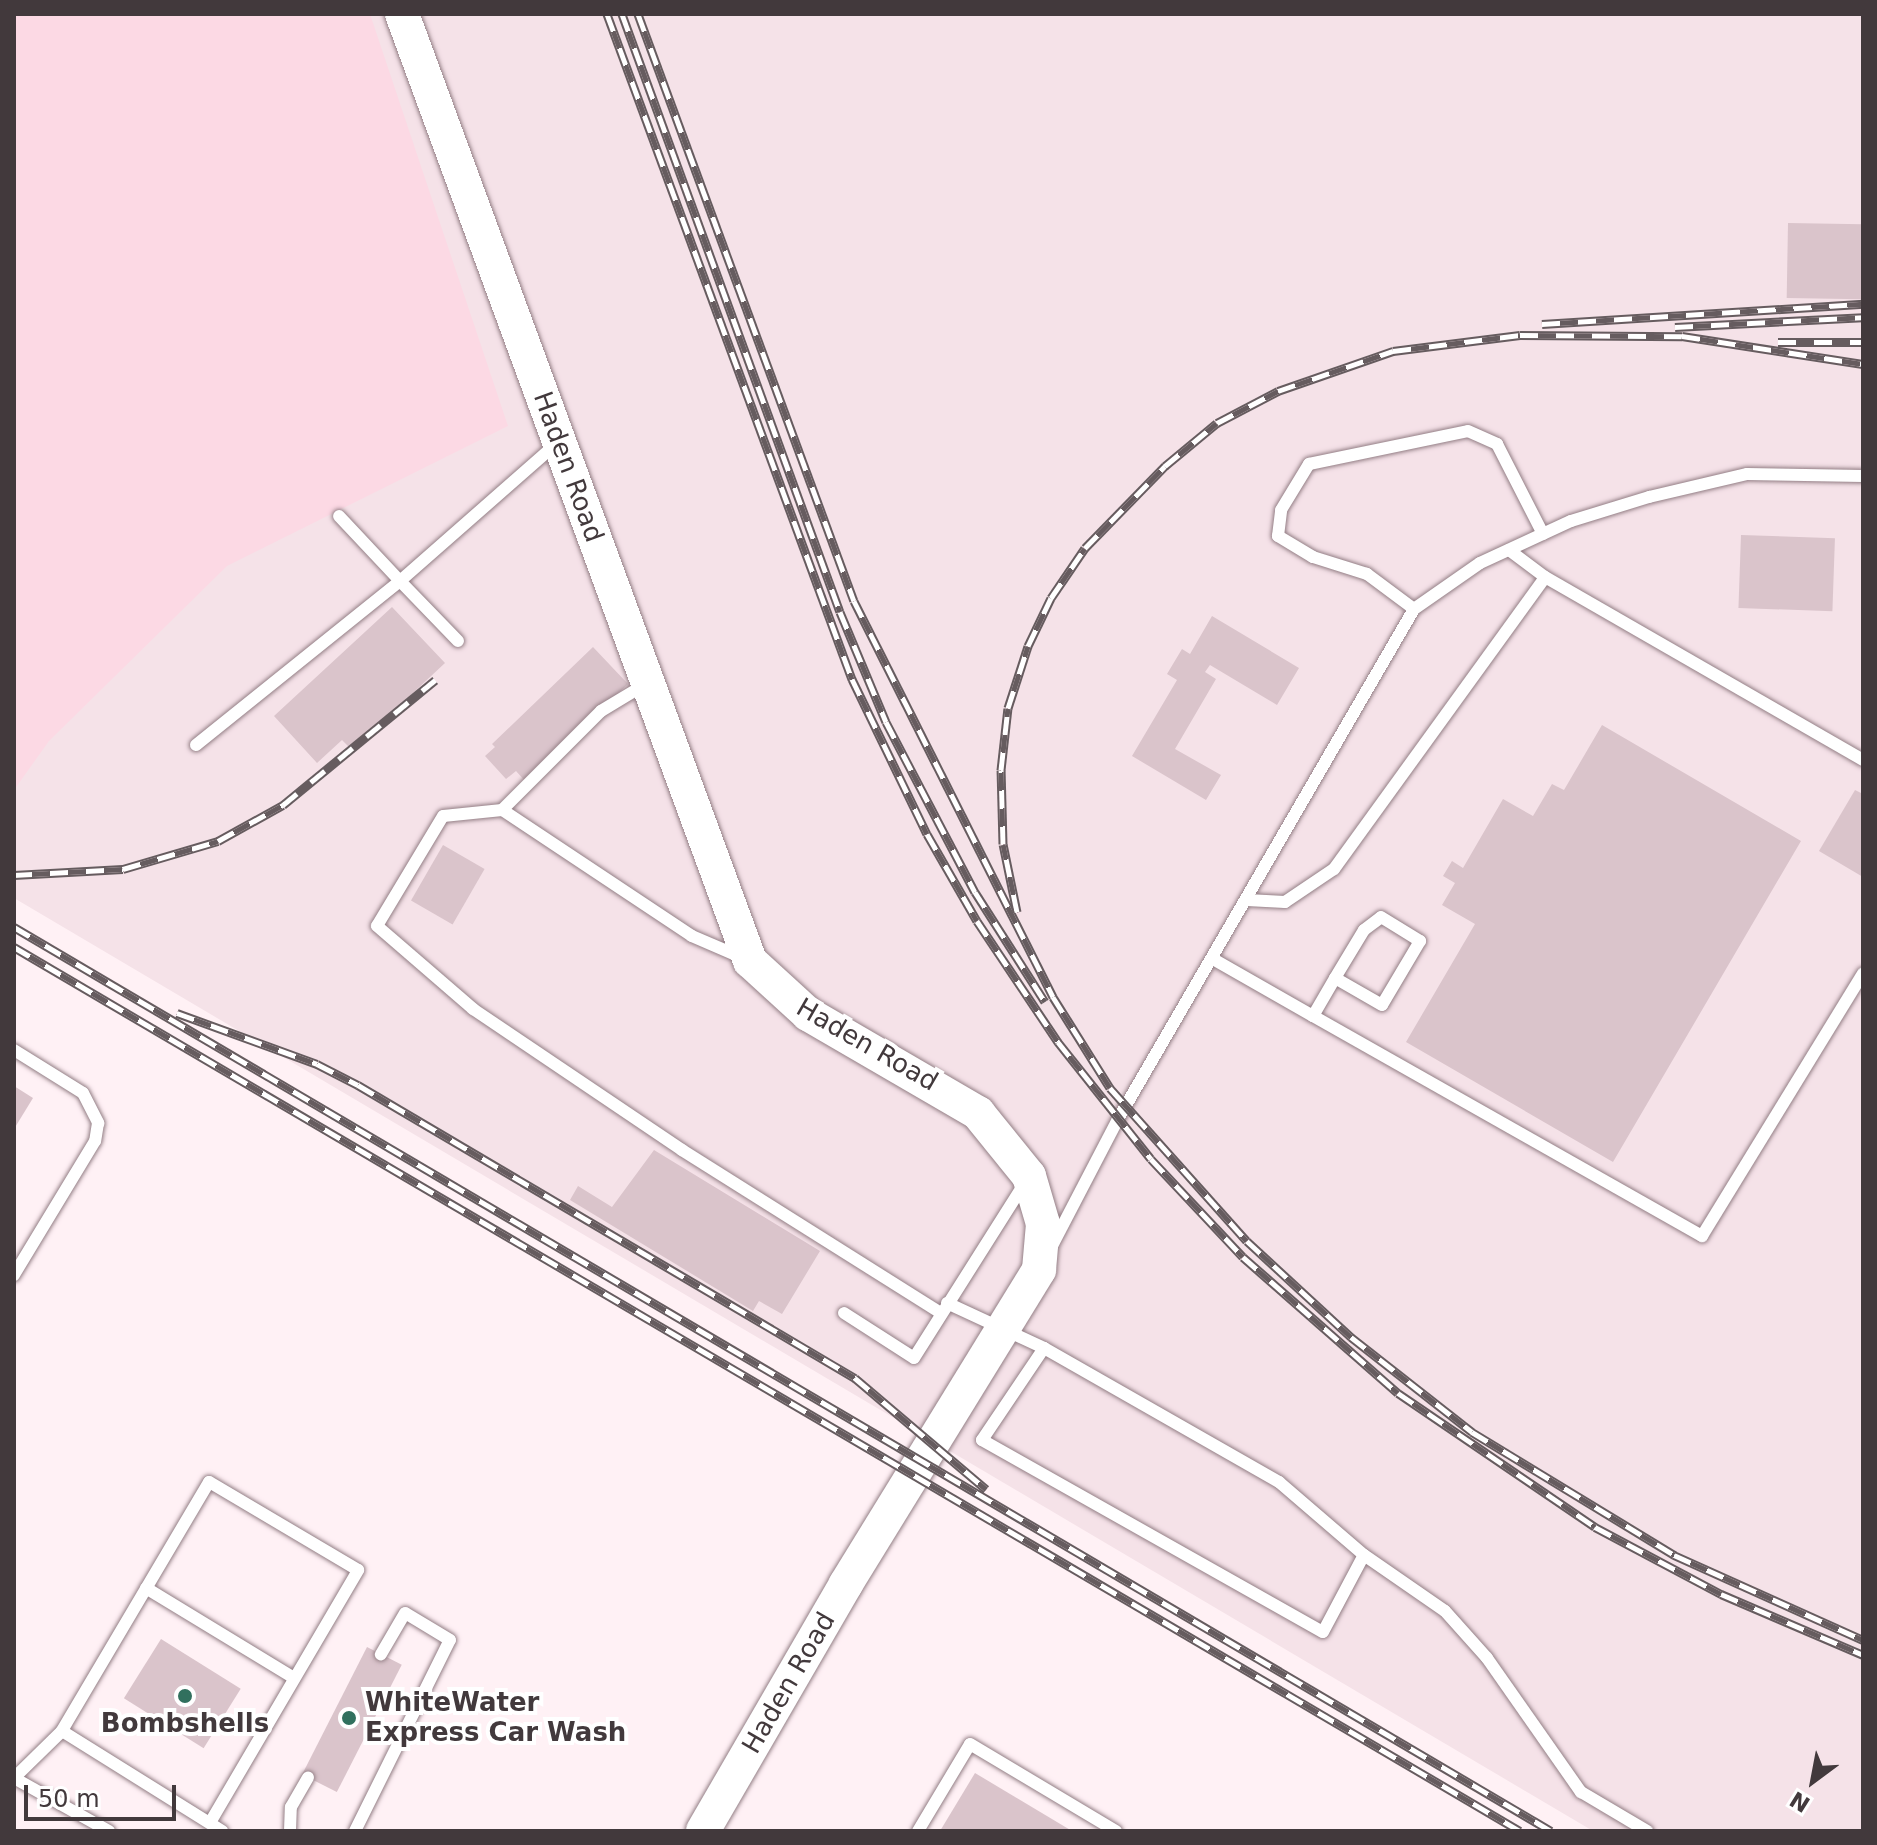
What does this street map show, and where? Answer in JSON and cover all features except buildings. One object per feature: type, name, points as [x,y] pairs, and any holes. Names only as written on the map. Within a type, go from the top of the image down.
[{"type":"street","name":"Haden Road","points":[[402,14],[750,961],[808,1014],[978,1113],[1000,1133],[1029,1176],[1043,1224],[1039,1270],[1005,1331],[846,1584],[703,1831]]},
{"type":"lane","points":[[1414,609],[1367,574],[1313,557],[1278,536],[1281,510],[1309,464],[1468,431],[1497,444],[1543,534]]},
{"type":"lane","points":[[196,745],[400,581],[559,441]]},
{"type":"lane","points":[[1039,1270],[1118,1119],[1414,609],[1509,550],[1543,534],[1649,497],[1747,474],[1863,476]]},
{"type":"lane","points":[[339,516],[458,641]]},
{"type":"lane","points":[[1509,550],[1545,577],[1863,760]]},
{"type":"lane","points":[[1247,900],[1285,902],[1334,869],[1545,577]]},
{"type":"lane","points":[[646,684],[601,711],[502,810],[443,816],[377,926],[473,1009],[682,1150],[944,1308],[1044,1348],[1279,1482],[1364,1555],[1445,1611],[1487,1658],[1581,1792],[1647,1831]]},
{"type":"lane","points":[[502,810],[692,936],[750,961]]},
{"type":"lane","points":[[1313,1016],[1335,978],[1364,930],[1381,917],[1420,941],[1382,1005],[1335,978]]},
{"type":"lane","points":[[1213,959],[1702,1236],[1863,973]]},
{"type":"lane","points":[[14,1050],[83,1093],[98,1123],[95,1141],[14,1275]]},
{"type":"lane","points":[[844,1313],[914,1358],[1029,1176]]},
{"type":"lane","points":[[1044,1348],[982,1440],[1323,1632],[1364,1555]]},
{"type":"lane","points":[[103,1830],[14,1778],[62,1731],[209,1482],[358,1570],[211,1821]]},
{"type":"lane","points":[[146,1588],[294,1678]]},
{"type":"lane","points":[[355,1831],[450,1640],[405,1613],[381,1654]]},
{"type":"lane","points":[[62,1731],[211,1821],[222,1831]]},
{"type":"lane","points":[[918,1831],[970,1744],[1116,1831]]},
{"type":"lane","points":[[290,1831],[291,1807],[308,1778]]},
{"type":"shaded area","points":[[14,14],[1863,14],[1863,1831],[1593,1831],[14,898]]},
{"type":"shaded area","points":[[14,14],[370,14],[508,426],[227,566],[49,741],[14,790]]},
{"type":"railway","points":[[607,14],[852,679],[927,834],[977,921],[1058,1042],[1151,1159],[1243,1257],[1398,1393],[1595,1527],[1721,1594],[1863,1655]]},
{"type":"railway","points":[[622,14],[840,612],[886,722],[975,892],[1045,1002]]},
{"type":"railway","points":[[638,14],[854,601],[1053,997],[1110,1088],[1247,1241],[1351,1337],[1472,1432],[1674,1555],[1863,1640]]},
{"type":"railway","points":[[1542,324],[1863,304]]},
{"type":"railway","points":[[1675,327],[1863,317]]},
{"type":"railway","points":[[1017,912],[1003,844],[1001,770],[1008,708],[1028,646],[1051,598],[1085,548],[1165,466],[1217,423],[1278,391],[1393,351],[1520,335],[1682,336],[1863,364]]},
{"type":"railway","points":[[1778,342],[1863,342]]},
{"type":"railway","points":[[14,875],[123,869],[218,841],[283,805],[435,680]]},
{"type":"railway","points":[[14,927],[1551,1831]]},
{"type":"railway","points":[[14,947],[1520,1831]]},
{"type":"railway","points":[[177,1013],[317,1064],[358,1085],[855,1378],[986,1489]]},
{"type":"place","name":"Bombshells","points":[[185,1696]]},
{"type":"place","name":"WhiteWater Express Car Wash","points":[[349,1718]]}]
